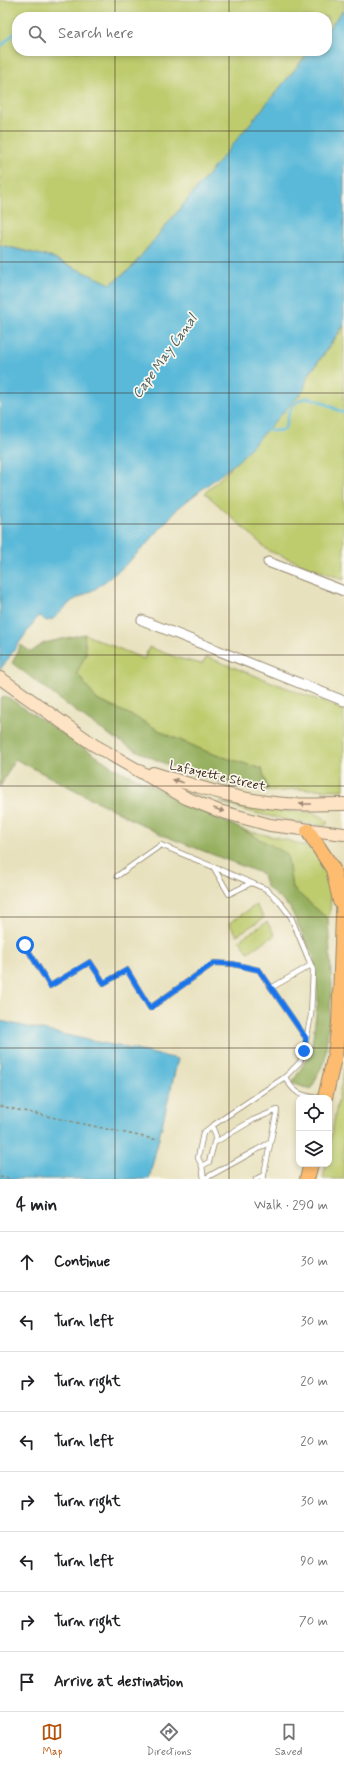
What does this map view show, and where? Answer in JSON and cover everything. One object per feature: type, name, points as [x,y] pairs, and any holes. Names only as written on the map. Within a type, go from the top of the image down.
[{"type":"main road","name":"Lafayette Street","points":[[0,678],[34,704],[94,745],[182,796],[219,810],[270,825],[308,831],[344,834]]},
{"type":"main road","name":"Lafayette Street","points":[[134,768],[215,792],[259,800],[286,804],[344,804]]},
{"type":"main road","points":[[308,831],[333,869],[344,914]]},
{"type":"main road","points":[[326,1095],[339,1024],[344,889]]},
{"type":"main road","points":[[307,1179],[309,1167]]},
{"type":"street","points":[[268,562],[344,591]]},
{"type":"street","points":[[142,620],[344,701]]},
{"type":"lane","points":[[118,876],[161,846],[266,889],[278,900],[291,917],[313,970],[311,1015],[304,1051],[300,1062],[285,1077],[212,1126],[203,1134],[198,1158],[202,1166],[204,1179],[271,1142]]},
{"type":"lane","points":[[214,867],[229,894],[251,883]]},
{"type":"lane","points":[[25,945],[50,986],[90,962],[104,983],[127,970],[150,1008],[214,963],[233,964],[259,970],[306,1038]]},
{"type":"lane","points":[[271,988],[311,965]]},
{"type":"lane","points":[[285,1077],[291,1088],[300,1095]]},
{"type":"lane","points":[[214,1142],[253,1120],[277,1110],[263,1177],[256,1179]]},
{"type":"lane","points":[[202,1166],[210,1162],[216,1136],[212,1126]]},
{"type":"path","points":[[0,1106],[158,1140]]},
{"type":"path","points":[[0,1177],[10,1179]]},
{"type":"green space","points":[[0,0],[344,0],[344,9],[332,24],[332,12],[12,12],[12,56],[306,56],[131,268],[111,284],[50,257],[0,245]]},
{"type":"green space","points":[[344,326],[344,580],[269,551],[205,493],[243,455],[279,413]]},
{"type":"green space","points":[[84,634],[144,659],[149,647],[181,659],[202,664],[207,657],[344,710],[344,790],[293,789],[279,792],[268,790],[262,769],[210,753],[168,735],[133,716],[97,700],[76,673],[86,654]]},
{"type":"green space","points":[[84,634],[86,654],[77,673],[97,700],[133,716],[168,735],[210,753],[262,769],[268,790],[226,783],[204,777],[142,753],[93,724],[12,663],[21,645],[31,652],[44,643]]},
{"type":"green space","points":[[6,696],[113,767],[243,830],[287,854],[292,888],[328,919],[332,988],[325,1059],[311,1090],[292,1083],[311,1052],[318,1000],[314,958],[290,908],[266,886],[263,874],[162,835],[15,759],[0,787],[0,699]]},
{"type":"green space","points":[[220,802],[264,810],[312,812],[323,817],[327,821],[327,824],[324,826],[258,814]]},
{"type":"green space","points":[[243,830],[298,844],[312,850],[318,856],[327,872],[331,892],[328,919],[292,888],[287,854]]},
{"type":"green space","points":[[256,905],[264,918],[237,935],[229,923]]},
{"type":"green space","points":[[267,922],[275,935],[248,952],[239,940]]},
{"type":"green space","points":[[344,1069],[344,1179],[323,1179],[325,1167],[332,1167],[332,1131]]},
{"type":"water","name":"Cape May Canal","points":[[344,9],[344,325],[307,377],[304,390],[238,461],[178,508],[147,544],[121,569],[95,589],[72,601],[53,619],[46,621],[39,615],[0,670],[0,245],[50,257],[111,284],[131,268],[306,56],[332,56],[332,24]]},
{"type":"water","points":[[0,1021],[178,1059],[149,1179],[0,1179]]},
{"type":"waterway","points":[[0,47],[12,36]]},
{"type":"waterway","points":[[265,427],[273,431],[284,430],[291,409],[297,402],[303,399],[310,398],[317,400],[344,413]]},
{"type":"route","points":[[25,945],[50,986],[90,962],[104,983],[127,970],[150,1008],[214,963],[233,964],[259,970],[285,1010],[306,1038],[304,1051]]}]
